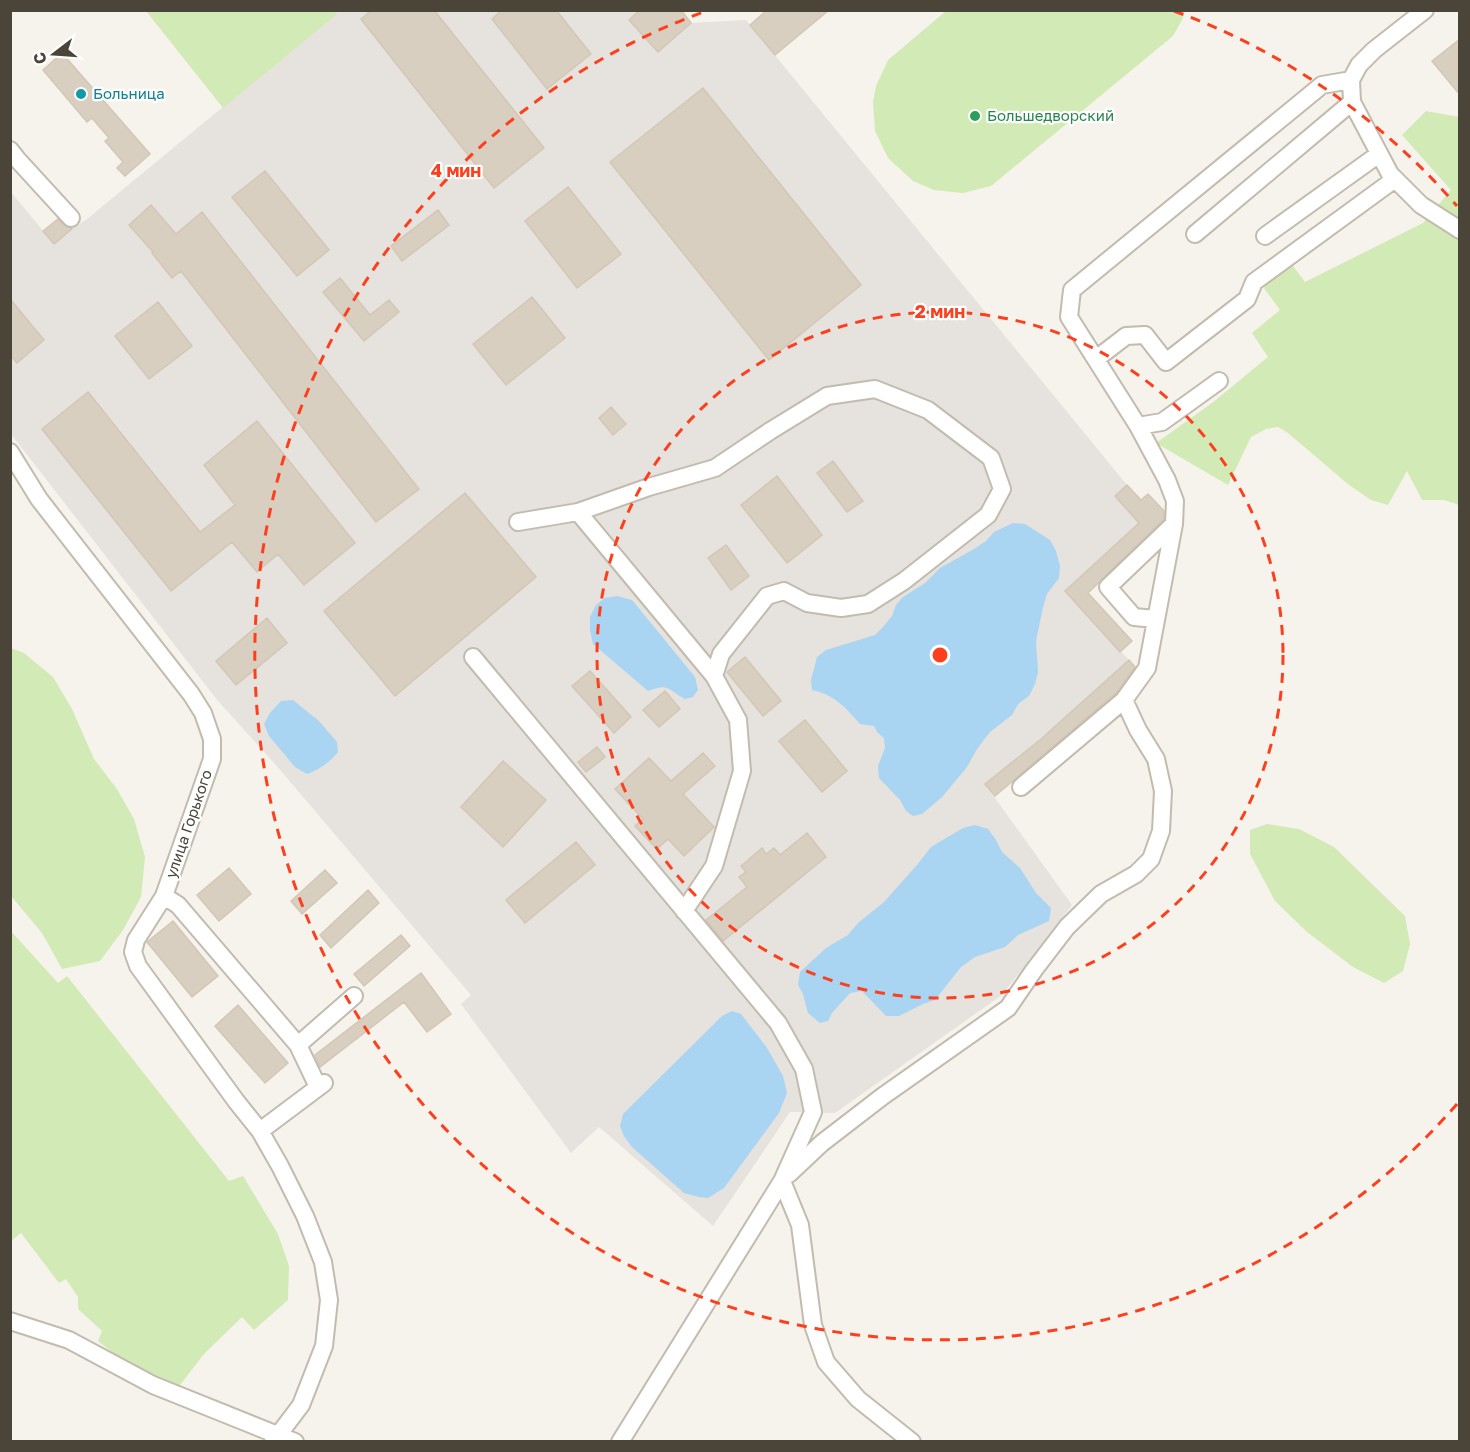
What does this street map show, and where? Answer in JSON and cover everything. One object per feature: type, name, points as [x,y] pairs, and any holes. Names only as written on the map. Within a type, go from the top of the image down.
[{"type":"street","points":[[1425,10],[1374,50],[1359,65],[1351,80],[1352,102],[1390,174],[1421,205],[1460,230]]},
{"type":"street","points":[[1021,787],[1124,700],[1147,668],[1174,524],[1176,501],[1167,480],[1138,426],[1069,317],[1072,290],[1322,86],[1351,80]]},
{"type":"street","points":[[1195,234],[1352,102]]},
{"type":"street","points":[[10,150],[71,218]]},
{"type":"street","points":[[1265,236],[1379,154]]},
{"type":"street","points":[[1096,359],[1126,336],[1145,335],[1166,362],[1246,299],[1254,282],[1395,179]]},
{"type":"street","points":[[1138,426],[1162,422],[1219,381]]},
{"type":"street","points":[[518,522],[578,512],[649,487],[715,468],[827,396],[875,389],[928,410],[991,458],[1002,489],[988,515],[904,580],[868,604],[841,608],[807,603],[784,591],[766,596],[721,654],[714,676]]},
{"type":"street","name":"улица Горького","points":[[13,461],[39,499],[191,694],[203,713],[212,739],[212,759],[164,896],[136,940],[133,952],[138,966],[260,1131],[305,1216],[323,1262],[329,1300],[324,1346],[301,1406],[276,1438]]},
{"type":"street","points":[[578,512],[714,676],[738,720],[742,771],[714,866],[684,911]]},
{"type":"street","points":[[1156,619],[1134,617],[1107,587],[1174,524]]},
{"type":"street","points":[[473,657],[778,1023],[804,1069],[813,1112],[782,1181],[620,1442]]},
{"type":"street","points":[[782,1181],[822,1143],[883,1096],[1008,1008],[1067,927],[1101,894],[1136,874],[1151,859],[1161,831],[1163,791],[1156,759],[1138,730],[1124,700]]},
{"type":"street","points":[[164,896],[178,905],[298,1045],[321,1085],[260,1131]]},
{"type":"street","points":[[298,1045],[354,996]]},
{"type":"street","points":[[782,1181],[800,1225],[813,1325],[826,1362],[858,1398],[912,1442]]},
{"type":"street","points":[[10,1321],[69,1340],[153,1385],[276,1438],[295,1442]]},
{"type":"shaded area","points":[[681,10],[691,23],[746,20],[1127,485],[1139,523],[1065,591],[1129,660],[1046,734],[985,784],[1072,905],[1002,995],[835,1113],[790,1112],[713,1226],[599,1127],[571,1153],[461,1004],[471,995],[276,765],[218,701],[11,434],[11,192],[43,231],[61,216],[72,229],[336,14],[334,11]]},
{"type":"green space","points":[[334,10],[337,14],[223,108],[146,11]]},
{"type":"green space","name":"Большедворский","points":[[946,11],[1185,11],[1173,36],[991,186],[963,193],[934,190],[913,181],[888,158],[875,131],[873,102],[876,86],[888,60]]},
{"type":"green space","points":[[1426,111],[1459,117],[1459,505],[1444,500],[1422,500],[1407,471],[1388,505],[1371,500],[1278,427],[1266,429],[1251,437],[1228,485],[1156,443],[1212,403],[1268,357],[1252,333],[1280,310],[1264,288],[1269,275],[1290,262],[1305,282],[1423,223],[1451,190],[1402,135]]},
{"type":"green space","points":[[11,648],[24,653],[53,677],[72,709],[94,759],[117,789],[134,819],[145,857],[141,897],[123,930],[100,961],[62,969],[42,933],[11,896]]},
{"type":"green space","points":[[1267,824],[1299,829],[1334,847],[1405,916],[1410,944],[1403,971],[1384,983],[1353,967],[1307,932],[1275,901],[1250,854],[1250,830]]},
{"type":"green space","points":[[10,930],[58,983],[67,976],[229,1181],[243,1176],[278,1234],[289,1266],[288,1300],[254,1330],[242,1317],[204,1354],[177,1389],[130,1366],[98,1341],[102,1331],[78,1309],[78,1297],[66,1279],[59,1283],[21,1233],[11,1241]]},
{"type":"water","points":[[1013,523],[1025,524],[1050,540],[1060,566],[1059,578],[1047,594],[1043,607],[1036,641],[1038,672],[1035,684],[1029,696],[1018,704],[1012,715],[990,732],[967,767],[942,797],[922,814],[913,816],[906,811],[900,800],[879,778],[878,766],[885,748],[884,738],[874,726],[860,724],[833,698],[812,690],[811,680],[817,657],[826,650],[875,635],[892,616],[896,605],[903,597],[925,583],[940,568],[986,541],[994,532]]},
{"type":"water","points":[[617,596],[632,600],[695,677],[698,690],[693,697],[685,699],[664,687],[648,691],[593,644],[590,617],[596,605],[605,598]]},
{"type":"water","points":[[293,700],[319,721],[337,742],[338,752],[335,756],[307,774],[295,767],[269,736],[264,724],[281,701]]},
{"type":"water","points":[[975,825],[988,829],[1002,852],[1020,868],[1036,893],[1051,908],[1049,921],[1018,935],[1005,947],[975,957],[961,967],[935,1000],[899,1016],[886,1016],[862,991],[850,993],[828,1021],[820,1023],[808,1013],[798,985],[800,972],[826,948],[848,935],[858,923],[884,902],[931,847],[963,828]]},
{"type":"water","points":[[732,1011],[741,1014],[767,1048],[783,1076],[787,1093],[779,1113],[724,1188],[708,1198],[699,1197],[684,1193],[632,1147],[620,1126],[623,1114],[722,1016]]},
{"type":"building","points":[[372,10],[434,10],[544,148],[494,188],[361,19]]},
{"type":"building","points":[[502,10],[556,10],[591,54],[547,89],[492,19]]},
{"type":"building","points":[[640,10],[681,10],[691,23],[658,52],[629,20]]},
{"type":"building","points":[[767,10],[829,10],[775,55],[750,25]]},
{"type":"building","points":[[1460,39],[1460,95],[1432,61]]},
{"type":"building","name":"Больница","points":[[62,53],[150,154],[125,176],[117,168],[123,162],[105,141],[109,138],[92,118],[87,122],[43,70]]},
{"type":"building","points":[[703,88],[861,285],[769,360],[610,162]]},
{"type":"building","points":[[265,171],[329,250],[297,276],[232,197]]},
{"type":"building","points":[[568,187],[621,254],[577,288],[525,221]]},
{"type":"building","points":[[151,205],[176,234],[202,212],[419,489],[376,522],[181,271],[172,278],[129,225]]},
{"type":"building","points":[[438,210],[449,225],[402,261],[391,246]]},
{"type":"building","points":[[58,219],[72,229],[54,244],[43,231]]},
{"type":"building","points":[[340,278],[370,315],[389,300],[399,312],[364,341],[323,292]]},
{"type":"building","points":[[532,297],[565,338],[506,385],[473,344]]},
{"type":"building","points":[[10,299],[44,340],[17,363],[10,355]]},
{"type":"building","points":[[158,302],[192,346],[149,379],[115,336]]},
{"type":"building","points":[[88,392],[200,532],[235,505],[204,465],[257,421],[355,543],[304,585],[278,554],[257,572],[232,542],[171,591],[42,429]]},
{"type":"building","points":[[611,407],[626,424],[613,435],[599,418]]},
{"type":"building","points":[[833,461],[863,501],[847,512],[817,473]]},
{"type":"building","points":[[777,476],[822,535],[787,563],[741,505]]},
{"type":"building","points":[[1127,485],[1141,500],[1148,494],[1164,511],[1164,519],[1088,593],[1132,641],[1120,652],[1065,591],[1139,523],[1115,496]]},
{"type":"building","points":[[465,493],[536,577],[395,696],[324,611]]},
{"type":"building","points":[[726,545],[749,576],[731,590],[708,558]]},
{"type":"building","points":[[267,618],[287,643],[236,685],[216,661]]},
{"type":"building","points":[[745,657],[781,701],[763,716],[727,672]]},
{"type":"building","points":[[1129,660],[1135,667],[1117,692],[995,796],[985,784],[1041,739]]},
{"type":"building","points":[[590,671],[631,717],[614,733],[572,686]]},
{"type":"building","points":[[665,691],[680,709],[659,727],[643,710]]},
{"type":"building","points":[[805,720],[847,771],[822,792],[779,741]]},
{"type":"building","points":[[597,747],[605,757],[586,772],[578,762]]},
{"type":"building","points":[[703,753],[715,766],[683,794],[714,827],[684,856],[668,839],[657,849],[635,826],[643,819],[615,789],[649,758],[671,781]]},
{"type":"building","points":[[503,761],[546,800],[503,847],[461,807]]},
{"type":"building","points":[[807,833],[826,857],[723,941],[706,920],[747,887],[739,877],[746,872],[741,866],[762,848],[766,854],[774,848],[780,855]]},
{"type":"building","points":[[576,842],[595,865],[525,923],[506,900]]},
{"type":"building","points":[[229,868],[251,894],[219,921],[197,895]]},
{"type":"building","points":[[325,870],[337,883],[302,914],[291,901]]},
{"type":"building","points":[[368,890],[379,903],[331,948],[320,935]]},
{"type":"building","points":[[173,921],[218,976],[192,997],[147,942]]},
{"type":"building","points":[[401,935],[410,946],[364,986],[354,974]]},
{"type":"building","points":[[421,973],[451,1014],[427,1032],[404,1002],[320,1067],[315,1055]]},
{"type":"building","points":[[238,1005],[288,1063],[265,1083],[215,1026]]},
{"type":"place","name":"Больница","points":[[81,94]]},
{"type":"place","name":"Большедворский","points":[[975,116]]}]
